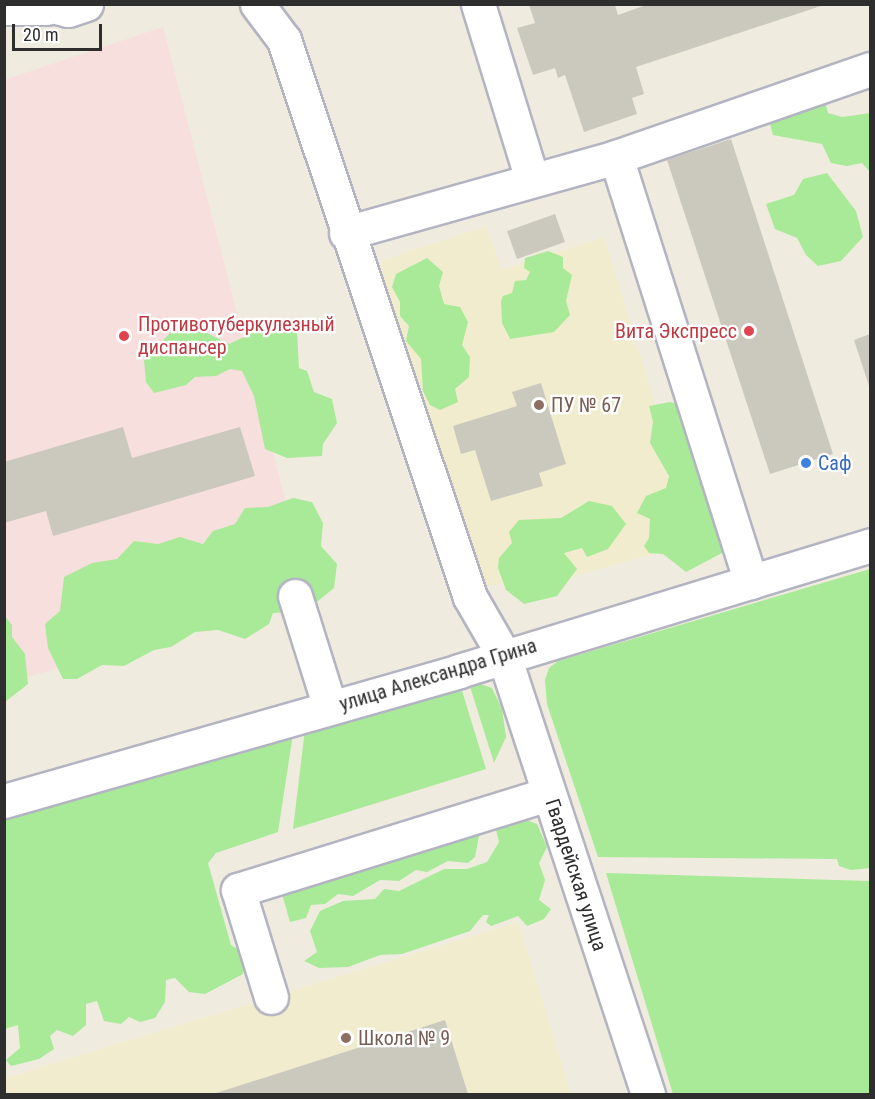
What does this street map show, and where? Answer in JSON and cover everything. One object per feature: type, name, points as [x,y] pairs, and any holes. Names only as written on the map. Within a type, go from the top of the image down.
[{"type":"street","points":[[4,8],[45,6],[68,10],[86,4]]},
{"type":"street","name":"Гвардейская улица","points":[[257,4],[284,40],[346,233],[470,597],[504,656],[648,1095]]},
{"type":"street","points":[[478,4],[532,180]]},
{"type":"street","points":[[346,233],[616,157],[870,69]]},
{"type":"street","points":[[616,157],[751,582]]},
{"type":"street","name":"улица Александра Грина","points":[[4,801],[330,708],[870,545]]},
{"type":"street","points":[[295,596],[330,708]]},
{"type":"street","points":[[271,997],[238,890],[549,794]]},
{"type":"shaded area","name":"Противотуберкулезный диспансер","points":[[163,27],[309,592],[5,684],[4,80]]},
{"type":"shaded area","name":"ПУ № 67","points":[[486,226],[502,270],[604,237],[697,541],[513,594],[506,582],[480,588],[379,269],[383,260]]},
{"type":"shaded area","name":"Школа № 9","points":[[518,922],[571,1094],[5,1094],[5,1078]]},
{"type":"green space","points":[[823,94],[828,113],[842,117],[870,113],[870,172],[862,163],[847,166],[831,163],[822,144],[773,135],[763,97]]},
{"type":"green space","points":[[827,173],[856,211],[863,237],[841,261],[818,266],[806,255],[797,238],[775,229],[766,204],[794,195],[803,179]]},
{"type":"green space","points":[[548,251],[563,257],[563,268],[572,275],[566,301],[570,315],[554,332],[510,339],[502,323],[501,301],[503,296],[512,293],[515,281],[526,280],[530,272],[524,268],[525,258]]},
{"type":"green space","points":[[427,258],[443,272],[439,286],[444,304],[460,307],[468,322],[462,345],[470,357],[469,377],[455,389],[458,402],[440,410],[430,405],[423,391],[421,359],[406,341],[409,326],[400,316],[400,302],[392,287],[396,274]]},
{"type":"green space","points":[[269,325],[297,331],[299,368],[307,371],[314,392],[332,399],[337,423],[323,444],[322,456],[287,458],[265,449],[254,396],[242,371],[230,369],[216,376],[195,377],[186,385],[154,393],[146,382],[144,360],[177,326],[201,330],[229,344]]},
{"type":"green space","points":[[670,402],[687,407],[724,525],[724,552],[686,572],[663,554],[649,553],[644,546],[649,538],[650,519],[637,513],[646,496],[666,488],[669,476],[650,443],[653,422],[649,406]]},
{"type":"green space","points":[[293,498],[312,502],[323,523],[321,546],[337,564],[334,588],[313,605],[293,612],[273,613],[269,624],[245,639],[218,630],[195,632],[171,647],[154,650],[124,666],[102,665],[77,679],[63,679],[48,648],[45,624],[60,611],[64,577],[92,563],[117,559],[134,541],[158,544],[180,537],[203,544],[213,531],[235,524],[245,508],[268,507]]},
{"type":"green space","points":[[589,501],[612,506],[626,524],[608,549],[587,557],[582,548],[564,553],[577,569],[557,596],[524,604],[506,590],[498,568],[499,558],[512,543],[509,532],[519,520],[561,518]]},
{"type":"green space","points":[[870,569],[870,868],[851,870],[839,866],[837,859],[598,857],[547,704],[545,680],[549,668],[558,661]]},
{"type":"green space","points":[[4,615],[12,625],[12,637],[25,654],[28,684],[5,702]]},
{"type":"green space","points":[[468,680],[492,688],[502,709],[506,737],[494,763]]},
{"type":"green space","points":[[459,681],[486,769],[293,829],[305,729]]},
{"type":"green space","points":[[293,734],[278,832],[216,853],[208,863],[231,945],[247,955],[243,974],[205,994],[189,992],[175,978],[166,980],[165,1002],[155,1018],[140,1022],[129,1017],[121,1024],[104,1021],[97,1001],[86,1004],[86,1025],[73,1036],[57,1030],[50,1036],[54,1049],[39,1059],[11,1066],[6,1060],[20,1048],[18,1025],[5,1029],[5,815]]},
{"type":"green space","points":[[516,816],[537,824],[547,847],[539,863],[545,880],[539,900],[551,909],[544,919],[527,926],[518,916],[491,926],[486,922],[489,915],[483,915],[470,931],[402,954],[380,955],[348,967],[319,968],[304,961],[317,952],[310,931],[320,911],[343,901],[375,899],[384,889],[399,891],[444,869],[467,869],[487,862],[499,842],[494,822]]},
{"type":"green space","points":[[480,831],[475,857],[468,863],[448,861],[427,872],[416,870],[399,881],[380,880],[353,896],[338,894],[325,904],[311,905],[306,918],[290,922],[282,894],[286,880]]},
{"type":"green space","points":[[606,873],[870,881],[870,1094],[673,1094]]},
{"type":"building","points":[[649,4],[824,5],[636,67],[644,94],[632,98],[637,114],[584,132],[565,75],[558,78],[555,68],[533,75],[517,28],[535,23],[529,5],[615,5],[618,15]]},
{"type":"building","points":[[731,139],[833,454],[770,474],[667,160]]},
{"type":"building","points":[[555,214],[565,242],[517,259],[507,231]]},
{"type":"building","points":[[870,334],[870,389],[854,340]]},
{"type":"building","points":[[541,383],[566,464],[539,473],[543,486],[491,501],[475,450],[461,454],[453,426],[517,406],[512,392]]},
{"type":"building","points":[[123,427],[132,458],[240,427],[255,476],[53,536],[46,511],[4,523],[4,462]]},
{"type":"building","points":[[445,1020],[468,1094],[213,1094]]},
{"type":"place","name":"Вита Экспресс","points":[[749,331]]},
{"type":"place","name":"Противотуберкулезный диспансер","points":[[124,336]]},
{"type":"place","name":"ПУ № 67","points":[[539,405]]},
{"type":"place","name":"Саф","points":[[806,463]]},
{"type":"place","name":"Школа № 9","points":[[346,1038]]}]
